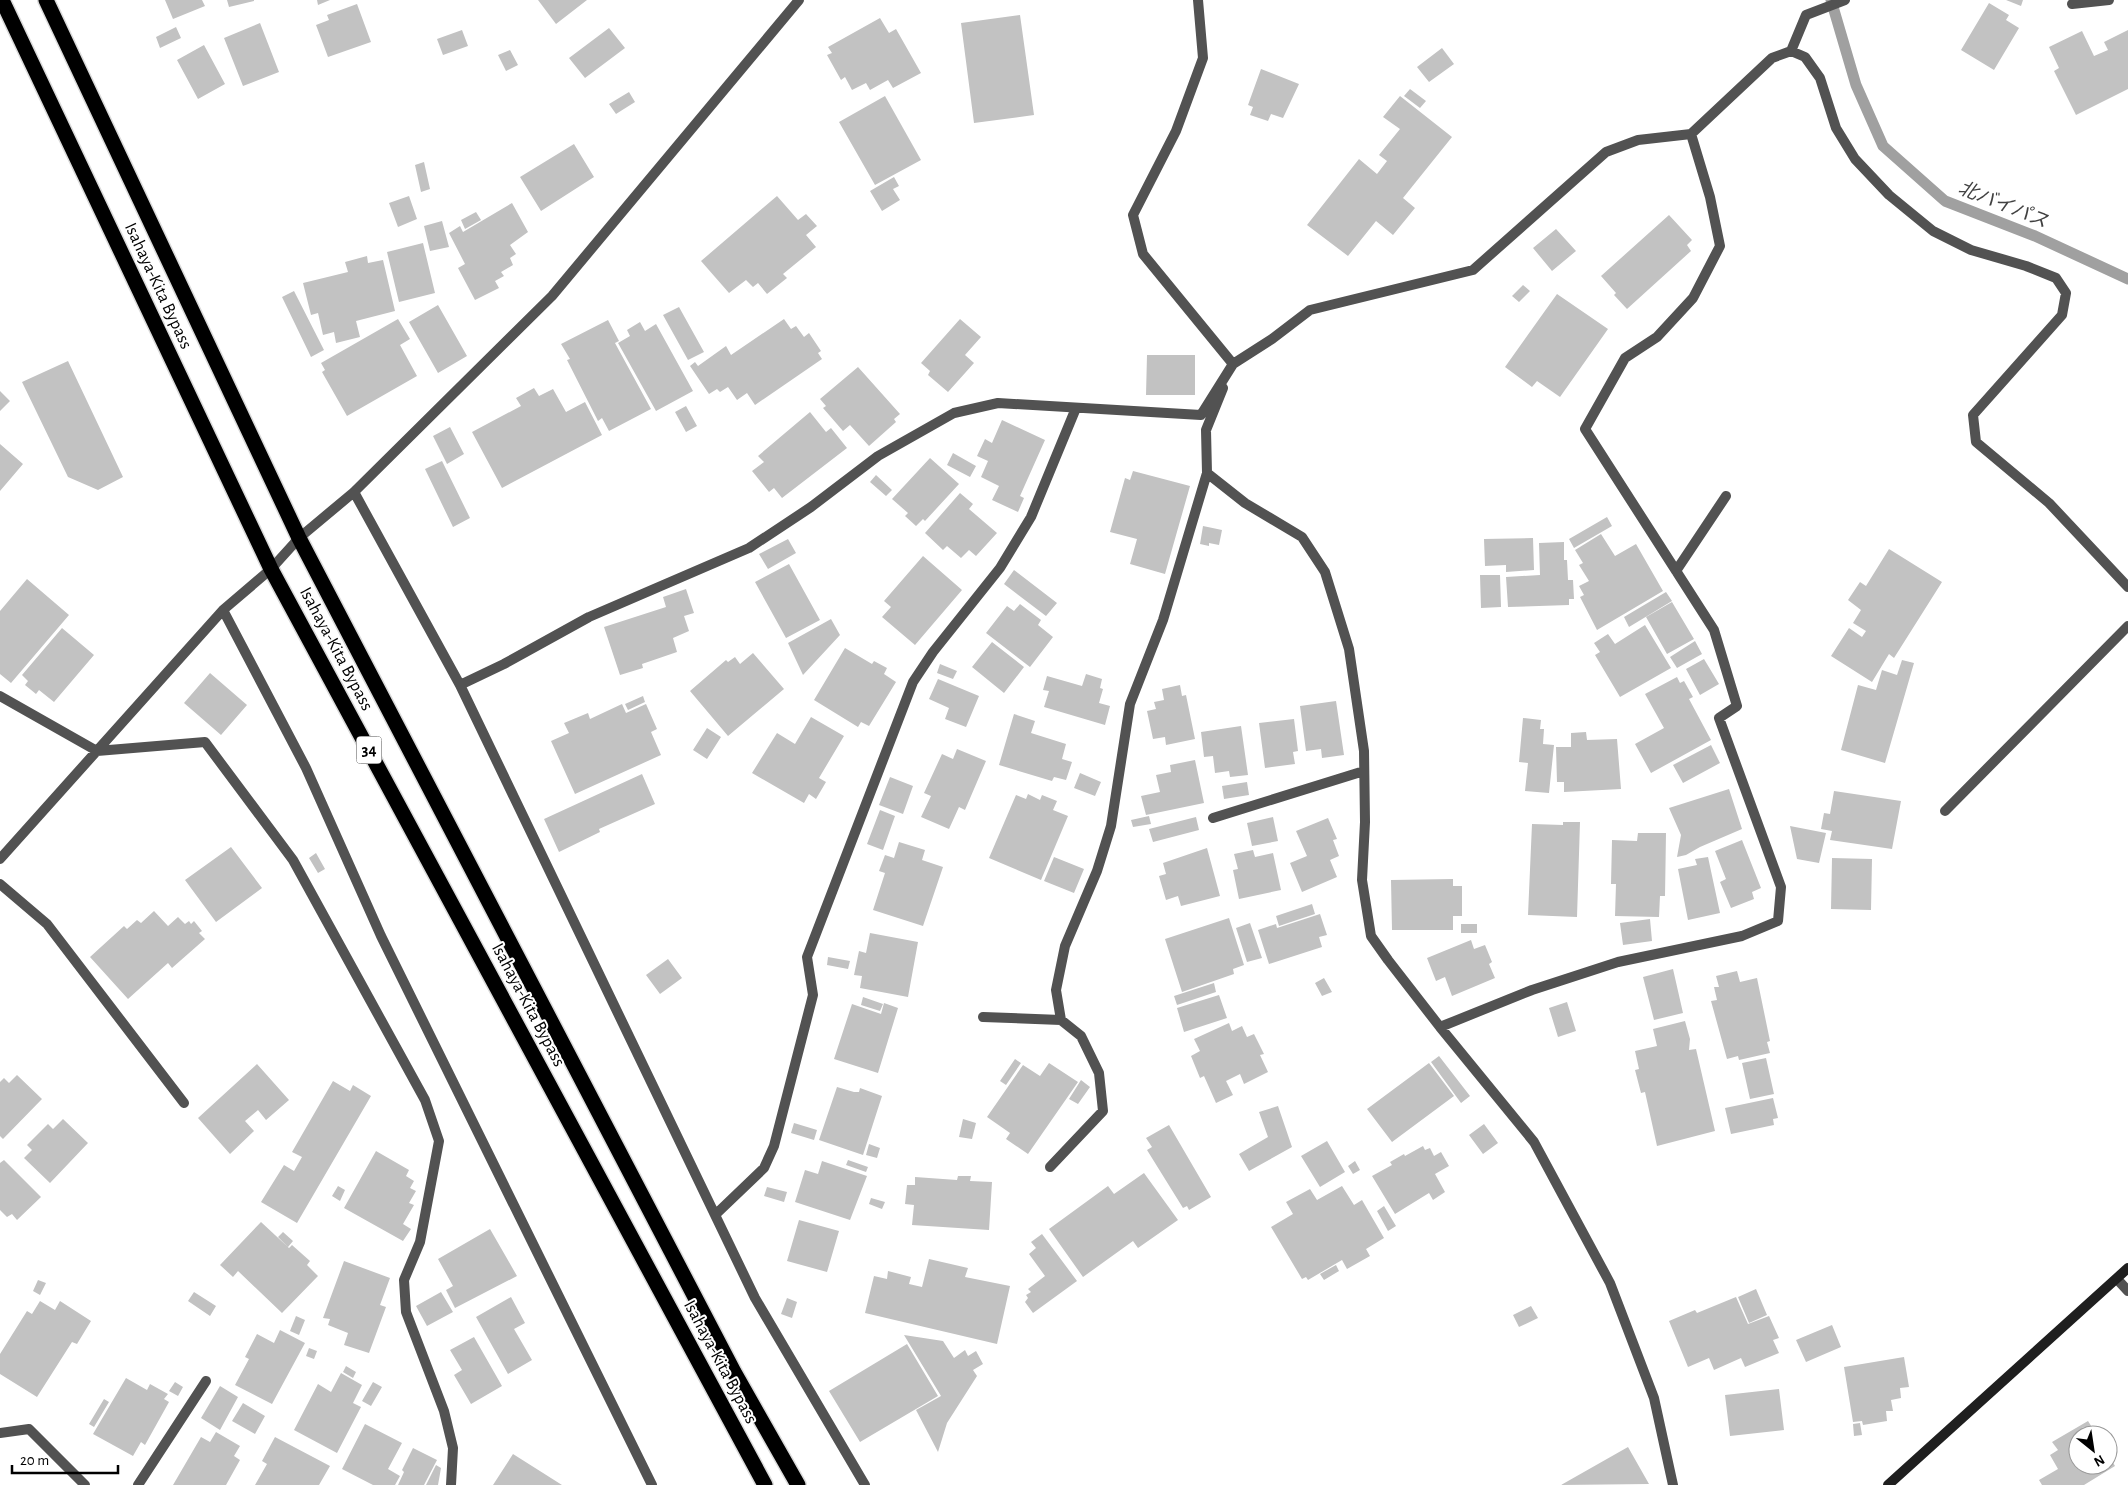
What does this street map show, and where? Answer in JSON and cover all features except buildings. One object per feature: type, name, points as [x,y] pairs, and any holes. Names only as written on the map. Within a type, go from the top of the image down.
[{"type":"highway","name":"Isahaya-Kita Bypass","points":[[2,0],[271,569],[765,1485]]},
{"type":"highway","name":"Isahaya-Kita Bypass","points":[[46,0],[299,538],[734,1372],[798,1485]]},
{"type":"street","points":[[0,860],[223,610],[271,569],[299,538],[354,492],[552,296],[799,0]]},
{"type":"street","points":[[1198,0],[1203,58],[1176,131],[1133,215],[1143,254],[1233,364]]},
{"type":"street","points":[[460,685],[504,664],[589,617],[749,548],[811,507],[878,456],[954,413],[998,403],[1201,415],[1233,364],[1272,339],[1310,310],[1474,270],[1606,152],[1638,140],[1691,134],[1772,58],[1791,50],[1806,16],[1844,0]]},
{"type":"street","points":[[2072,4],[2109,0]]},
{"type":"street","points":[[1791,50],[1805,56],[1820,78],[1836,128],[1855,159],[1889,194],[1933,230],[1971,250],[2026,266],[2056,278],[2066,293],[2062,316],[1973,416],[1976,442],[2049,503],[2128,587]]},
{"type":"street","points":[[1440,1027],[1532,990],[1618,962],[1742,936],[1778,921],[1781,887],[1719,718],[1737,706],[1714,630],[1585,429],[1625,358],[1657,336],[1693,298],[1720,246],[1710,196],[1691,134]]},
{"type":"street","points":[[1061,1020],[1056,990],[1065,946],[1097,870],[1111,826],[1130,704],[1163,620],[1207,473],[1206,430],[1233,364]]},
{"type":"street","points":[[715,1215],[764,1168],[774,1146],[813,995],[807,957],[913,682],[932,652],[1000,568],[1031,517],[1076,408]]},
{"type":"street","points":[[1207,473],[1245,503],[1302,537],[1325,572],[1349,649],[1364,751],[1365,822],[1362,880],[1371,936],[1440,1027],[1534,1142],[1610,1282],[1654,1398],[1673,1485]]},
{"type":"street","points":[[354,492],[460,685],[755,1298],[865,1485]]},
{"type":"street","points":[[1676,571],[1726,496]]},
{"type":"street","points":[[223,610],[306,768],[381,936],[652,1485]]},
{"type":"street","points":[[1945,811],[2128,626]]},
{"type":"street","points":[[0,696],[97,751],[205,742],[293,860],[425,1100],[439,1140],[420,1242],[404,1280],[406,1312],[444,1411],[454,1448],[451,1485]]},
{"type":"street","points":[[1213,818],[1364,771]]},
{"type":"street","points":[[0,884],[47,924],[184,1103]]},
{"type":"street","points":[[983,1017],[1061,1020],[1081,1036],[1099,1073],[1103,1111],[1050,1167]]},
{"type":"street","points":[[1888,1485],[2128,1268]]},
{"type":"street","points":[[2117,1279],[2128,1292]]},
{"type":"street","points":[[138,1485],[206,1381]]},
{"type":"street","points":[[0,1432],[30,1429],[85,1485]]},
{"type":"waterway","name":"北バイパス","points":[[1831,0],[1856,85],[1883,146],[1945,201],[2035,236],[2128,279]]}]
